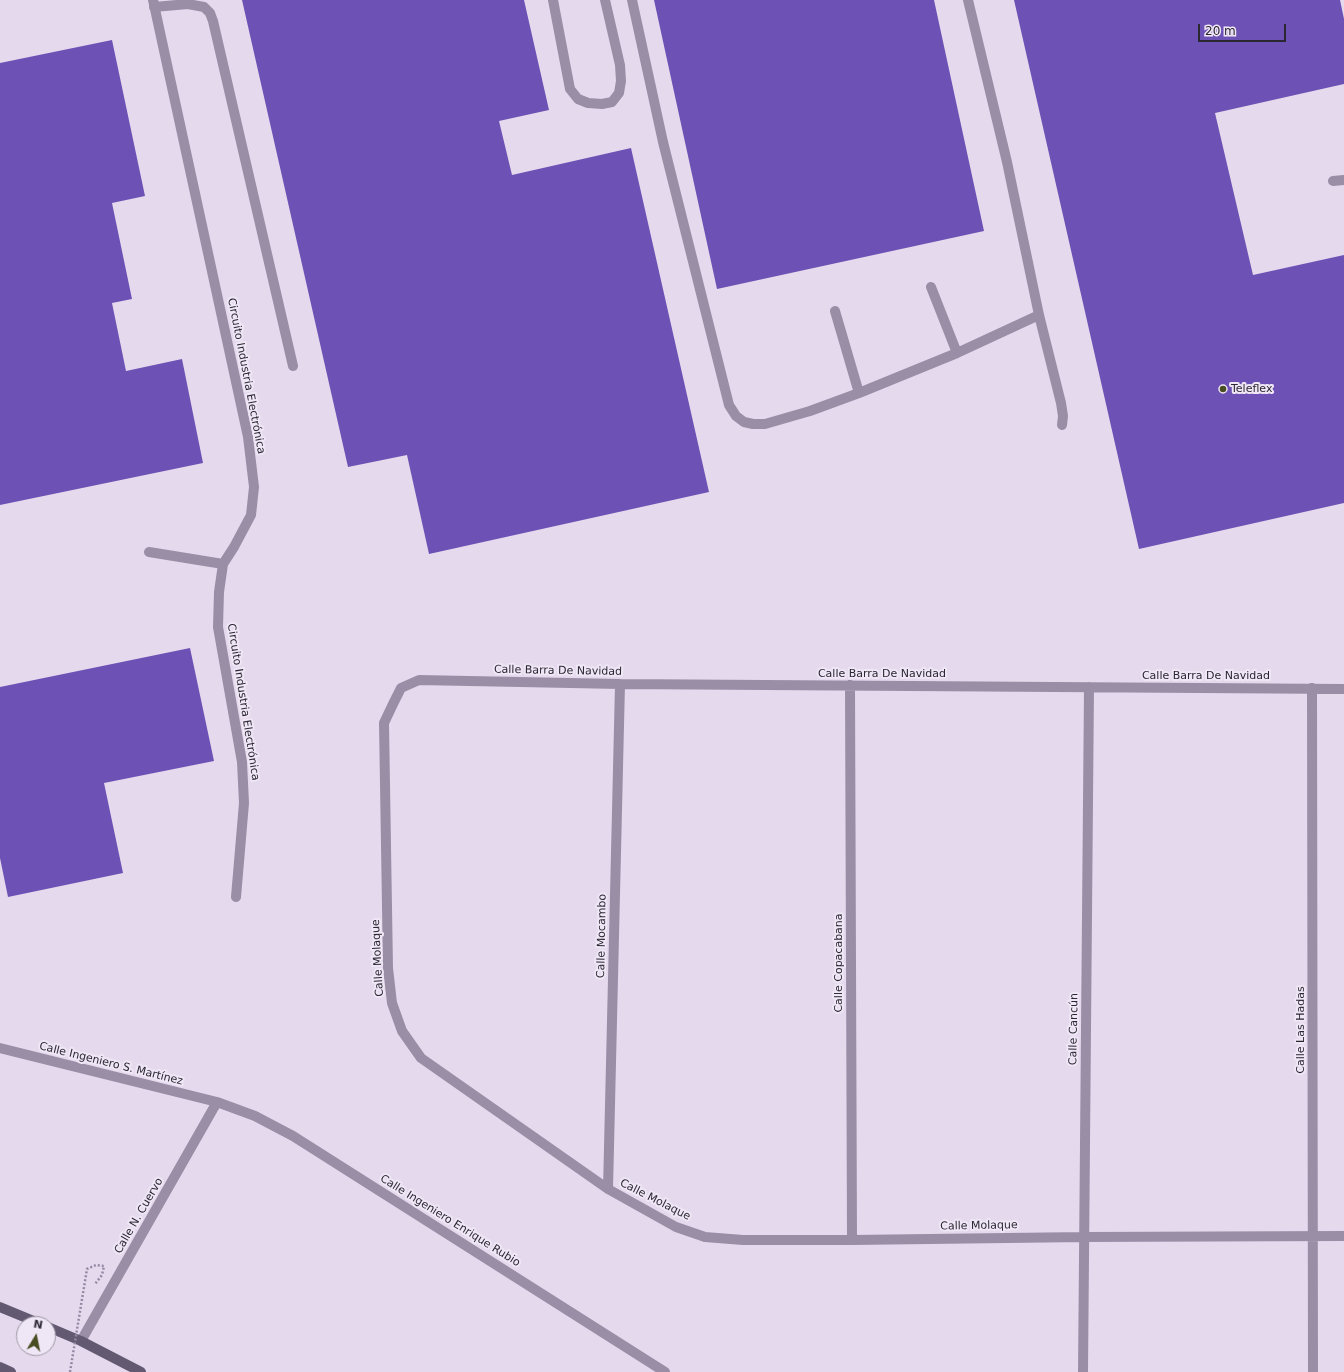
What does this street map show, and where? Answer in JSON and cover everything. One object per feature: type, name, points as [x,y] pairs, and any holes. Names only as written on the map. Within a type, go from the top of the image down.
[{"type":"main road","points":[[0,1307],[22,1316]]},
{"type":"main road","points":[[56,1330],[81,1341],[141,1372]]},
{"type":"main road","points":[[0,1367],[11,1372]]},
{"type":"street","points":[[553,0],[570,89],[578,99],[588,103],[602,104],[612,102],[619,93],[621,81],[620,65],[605,0]]},
{"type":"street","points":[[632,0],[663,142],[729,405],[736,416],[744,422],[765,424],[810,411],[859,393],[957,353],[1040,315]]},
{"type":"street","points":[[968,0],[1061,403],[1063,416],[1062,425]]},
{"type":"street","points":[[153,3],[188,4],[204,7],[210,13],[293,366]]},
{"type":"street","name":"Circuito Industria Electrónica","points":[[153,3],[248,437],[254,487],[251,515],[223,564],[219,592],[218,627],[242,762],[244,803],[236,897]]},
{"type":"street","points":[[1333,181],[1344,180]]},
{"type":"street","points":[[931,287],[957,353]]},
{"type":"street","points":[[835,311],[859,393]]},
{"type":"street","points":[[149,552],[223,564]]},
{"type":"street","name":"Calle Barra De Navidad","points":[[419,680],[620,684],[1344,689]]},
{"type":"street","name":"Calle Molaque","points":[[419,680],[402,688],[384,723],[388,968],[392,1003],[402,1031],[421,1058],[608,1189],[676,1227],[706,1237],[743,1240],[1344,1236]]},
{"type":"street","name":"Calle Mocambo","points":[[608,1189],[620,684]]},
{"type":"street","name":"Calle Copacabana","points":[[850,685],[852,1240]]},
{"type":"street","name":"Calle Cancún","points":[[1084,1372],[1089,687]]},
{"type":"street","name":"Calle Las Hadas","points":[[1312,688],[1313,1372]]},
{"type":"street","name":"Calle Ingeniero S. Martínez","points":[[0,1048],[217,1102]]},
{"type":"street","name":"Calle N. Cuervo","points":[[81,1341],[217,1102]]},
{"type":"street","name":"Calle Ingeniero Enrique Rubio","points":[[217,1102],[255,1116],[293,1136],[665,1372]]},
{"type":"path","points":[[70,1372],[87,1269],[96,1265],[104,1266],[102,1275],[95,1284]]},
{"type":"building","points":[[242,0],[524,0],[549,110],[499,121],[512,175],[631,148],[709,492],[429,554],[407,455],[348,467]]},
{"type":"building","points":[[654,0],[934,0],[984,231],[717,289]]},
{"type":"building","name":"Teleflex","points":[[1014,0],[1340,0],[1344,19],[1344,84],[1215,113],[1253,275],[1344,255],[1344,503],[1139,549]]},
{"type":"building","points":[[112,40],[145,196],[112,203],[132,299],[112,303],[126,371],[182,359],[203,463],[0,505],[0,63]]},
{"type":"building","points":[[190,648],[214,761],[104,783],[123,873],[8,897],[0,858],[0,687]]},
{"type":"place","name":"Teleflex","points":[[1223,389]]}]
